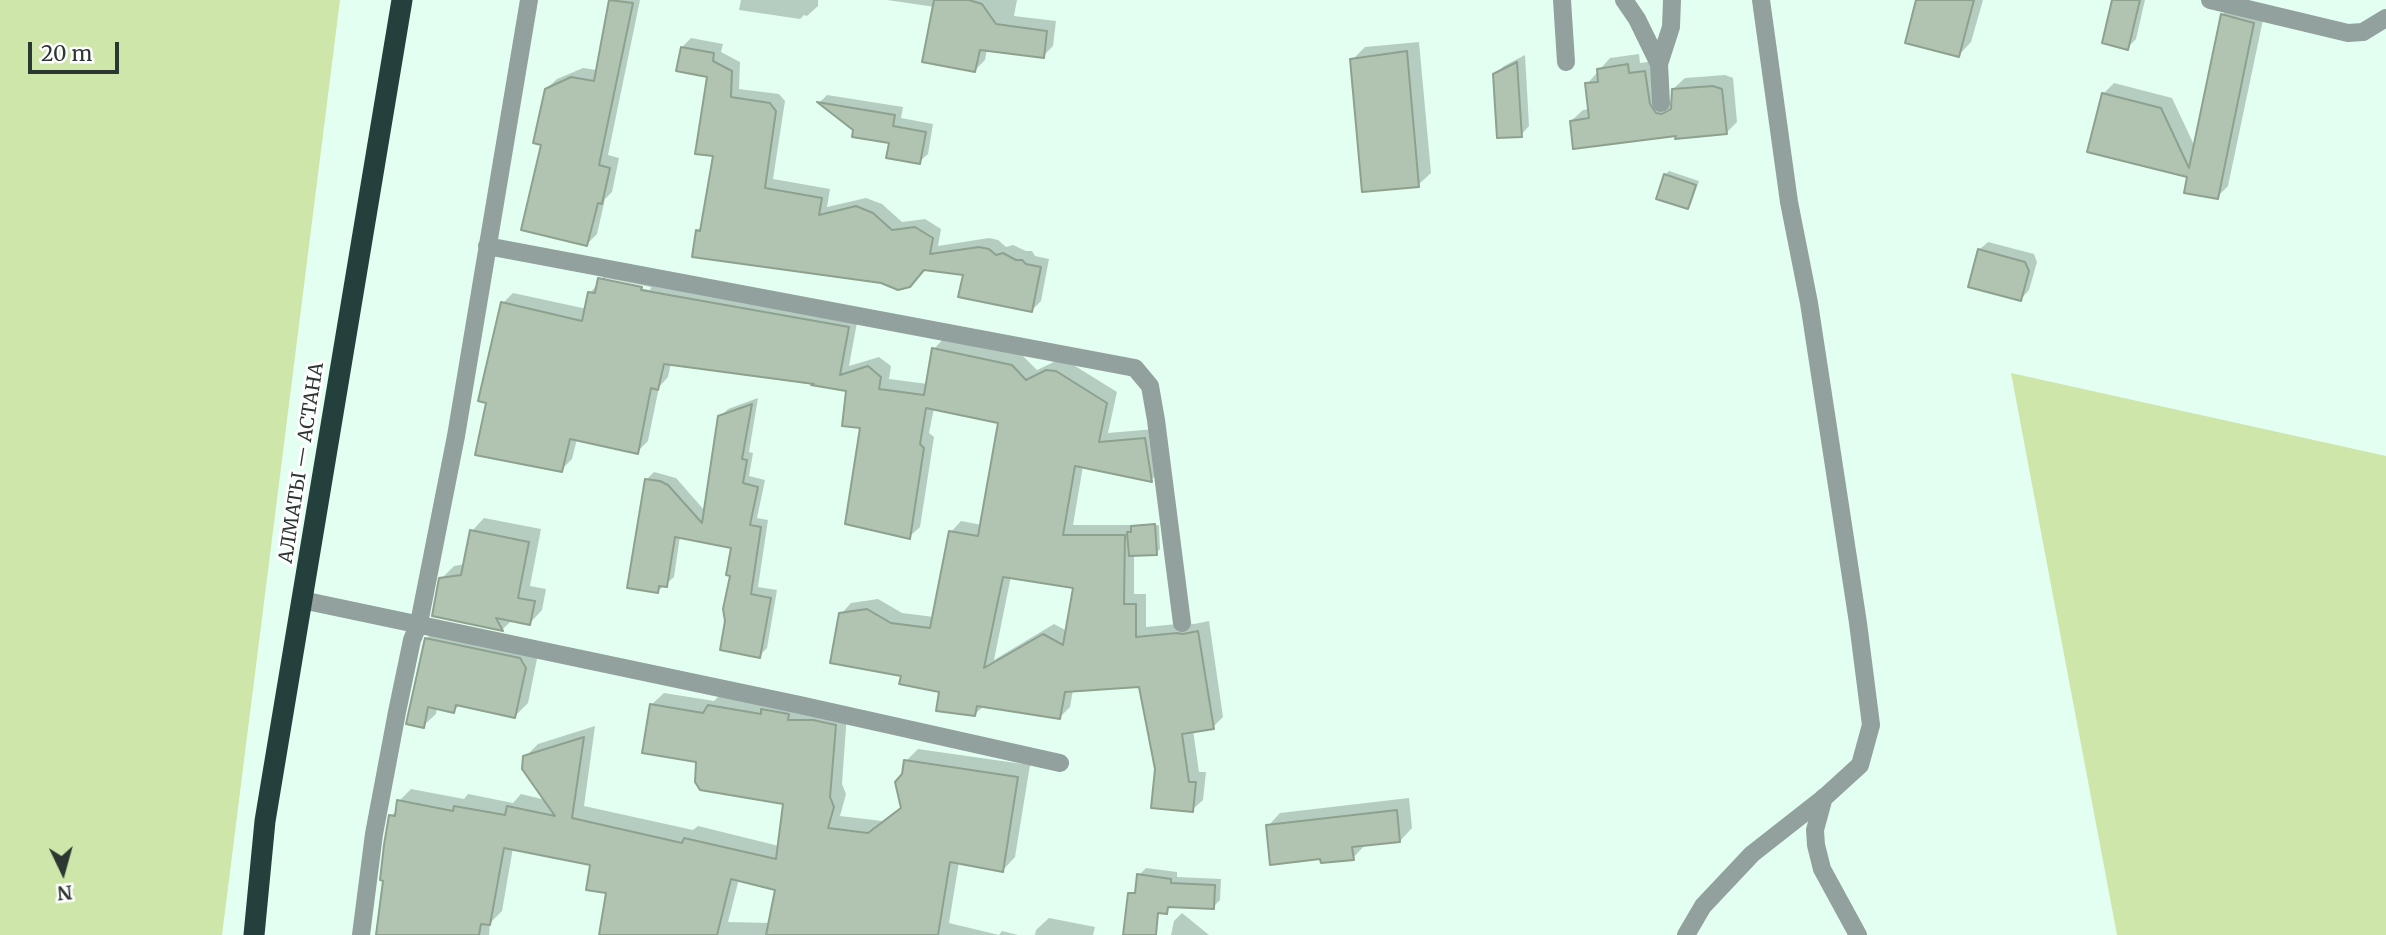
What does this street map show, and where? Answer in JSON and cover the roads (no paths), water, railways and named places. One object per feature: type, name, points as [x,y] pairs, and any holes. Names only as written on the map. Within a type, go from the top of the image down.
[{"type":"highway","name":"АЛМАТЫ — АСТАНА","points":[[254,935],[265,821],[402,0]]},
{"type":"street","points":[[361,935],[379,807],[456,436],[529,0]]},
{"type":"street","points":[[1562,0],[1566,62]]},
{"type":"street","points":[[1624,0],[1637,19],[1659,64]]},
{"type":"street","points":[[1661,103],[1659,64],[1671,27],[1672,0]]},
{"type":"street","points":[[1686,935],[1703,906],[1752,854],[1860,765],[1871,725],[1809,303],[1789,202],[1761,0]]},
{"type":"street","points":[[2210,0],[2348,33],[2363,32],[2386,18]]},
{"type":"street","points":[[487,246],[1135,368],[1150,386],[1182,623]]},
{"type":"street","points":[[302,600],[419,623],[1060,763]]},
{"type":"street","points":[[1824,797],[1815,830],[1816,845],[1822,869],[1858,935]]}]
